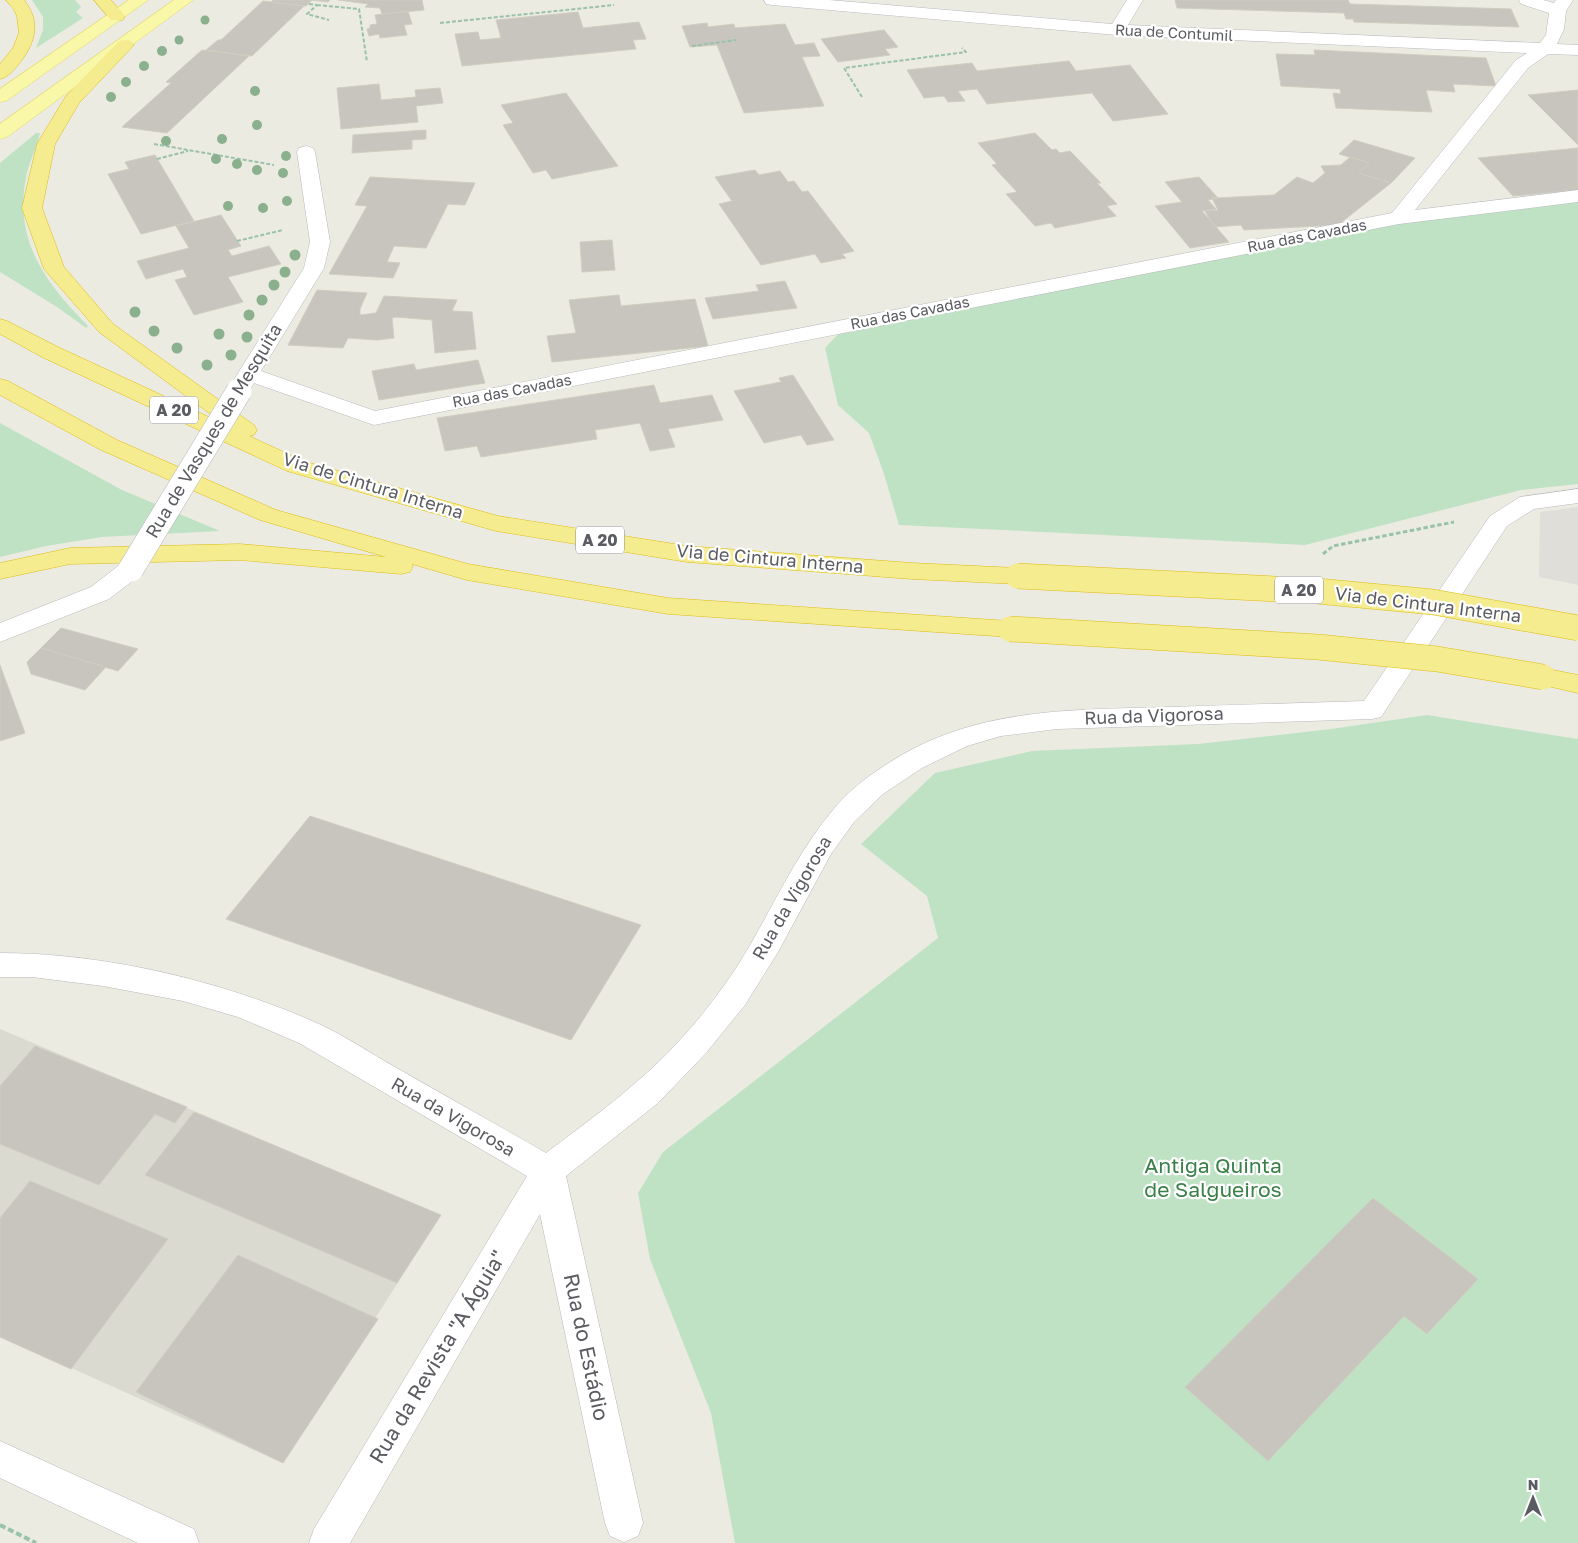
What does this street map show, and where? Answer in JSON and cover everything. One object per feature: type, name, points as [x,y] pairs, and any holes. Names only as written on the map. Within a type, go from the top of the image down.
[{"type":"highway","points":[[0,74],[17,54],[28,36],[29,25],[21,5],[14,0]]},
{"type":"highway","points":[[102,0],[117,16]]},
{"type":"highway","points":[[125,45],[72,100],[46,144],[32,208],[54,268],[106,328],[295,466]]},
{"type":"highway","name":"Via de Cintura Interna","points":[[0,325],[52,353],[295,466],[496,523],[687,554],[912,571],[1346,594],[1433,602],[1578,628]]},
{"type":"highway","points":[[0,386],[109,445],[268,515],[467,572]]},
{"type":"highway","points":[[0,571],[70,556],[240,552],[467,572],[668,606],[1318,647],[1437,659],[1578,684]]},
{"type":"main road","points":[[0,97],[140,0]]},
{"type":"main road","points":[[0,133],[45,99],[125,45],[185,0]]},
{"type":"main road","points":[[45,99],[40,90],[106,44],[117,34],[122,24],[117,16]]},
{"type":"street","name":"Rua de Contumil","points":[[772,0],[894,5],[1117,30],[1578,50]]},
{"type":"street","points":[[1117,30],[1134,0]]},
{"type":"street","points":[[1399,218],[1522,64],[1546,48],[1556,30],[1561,5],[1527,0]]},
{"type":"street","name":"Rua de Vasques de Mesquita","points":[[0,633],[100,593],[131,569],[314,268],[320,242],[308,162]]},
{"type":"street","name":"Rua das Cavadas","points":[[244,382],[374,418],[1399,218],[1578,196]]},
{"type":"street","name":"Rua da Vigorosa","points":[[0,965],[32,965],[103,974],[183,989],[246,1006],[310,1034],[548,1171],[648,1093],[695,1044],[734,996],[767,944],[820,847],[844,815],[873,787],[912,761],[958,739],[1000,727],[1057,720],[1372,710],[1498,521],[1528,502],[1578,496]]},
{"type":"street","name":"Rua do Estádio","points":[[548,1171],[624,1523]]},
{"type":"street","name":"Rua da Revista \"A Águia\"","points":[[328,1543],[548,1171]]},
{"type":"street","points":[[0,1460],[180,1543]]},
{"type":"path","points":[[309,4],[359,9],[367,62]]},
{"type":"path","points":[[317,5],[307,14],[329,20]]},
{"type":"path","points":[[440,23],[614,5]]},
{"type":"path","points":[[692,46],[736,40]]},
{"type":"path","points":[[862,97],[844,68],[966,52],[960,47]]},
{"type":"path","points":[[154,144],[191,150],[308,162]]},
{"type":"path","points":[[157,159],[191,150]]},
{"type":"path","points":[[237,241],[317,222]]},
{"type":"path","points":[[0,1526],[36,1543]]},
{"type":"shaded area","points":[[1578,507],[1578,585],[1539,577],[1540,512]]},
{"type":"shaded area","points":[[0,1029],[441,1215],[283,1463],[0,1336]]},
{"type":"green space","points":[[32,0],[75,0],[81,7],[76,12],[83,18],[36,48],[43,30],[43,17]]},
{"type":"green space","points":[[36,133],[40,133],[27,171],[23,200],[29,241],[46,277],[72,310],[88,326],[86,328],[57,307],[0,272],[0,163]]},
{"type":"green space","points":[[1578,201],[1578,484],[1521,490],[1305,545],[899,525],[884,474],[869,433],[838,405],[825,348],[842,330],[1404,223]]},
{"type":"green space","points":[[0,423],[122,490],[220,531],[102,537],[46,546],[0,557]]},
{"type":"green space","name":"Antiga Quinta de Salgueiros","points":[[1427,715],[1578,739],[1578,1543],[735,1543],[711,1413],[650,1259],[638,1193],[663,1152],[938,938],[927,896],[861,844],[935,773],[1032,751],[1198,744],[1331,729]]},
{"type":"building","points":[[273,0],[312,0],[306,6],[271,2]]},
{"type":"building","points":[[312,0],[330,0],[328,2]]},
{"type":"building","points":[[338,0],[422,0],[424,10],[382,14],[380,8],[365,7],[368,4]]},
{"type":"building","points":[[1175,0],[1348,0],[1350,4],[1511,9],[1519,27],[1354,22],[1353,19],[1346,19],[1344,13],[1177,8]]},
{"type":"building","points":[[263,1],[304,6],[252,56],[206,50],[218,40],[221,40]]},
{"type":"building","points":[[408,11],[412,24],[404,25],[407,35],[380,38],[379,34],[369,36],[367,29],[370,28],[370,25],[377,24],[375,15]]},
{"type":"building","points":[[578,12],[583,28],[639,22],[646,39],[633,40],[636,49],[462,66],[455,34],[478,32],[480,40],[501,38],[496,20]]},
{"type":"building","points":[[707,23],[708,27],[734,24],[735,28],[785,24],[795,45],[814,43],[820,56],[802,57],[824,106],[744,113],[717,45],[690,47],[682,26]]},
{"type":"building","points":[[884,30],[898,47],[885,49],[890,55],[838,62],[821,39]]},
{"type":"building","points":[[202,50],[249,56],[167,133],[122,127],[171,83],[166,82]]},
{"type":"building","points":[[1314,50],[1486,58],[1496,86],[1453,84],[1455,92],[1426,90],[1432,112],[1336,108],[1333,93],[1341,94],[1340,89],[1281,86],[1276,54],[1315,55]]},
{"type":"building","points":[[1069,61],[1076,71],[1130,65],[1168,114],[1113,121],[1092,93],[987,104],[977,89],[958,91],[965,101],[948,102],[944,96],[924,98],[907,70],[972,63],[977,71]]},
{"type":"building","points":[[379,84],[381,100],[416,97],[415,90],[440,88],[443,103],[416,106],[418,122],[341,129],[337,88]]},
{"type":"building","points":[[1578,90],[1578,145],[1528,95]]},
{"type":"building","points":[[566,93],[618,166],[552,179],[546,170],[533,173],[503,125],[513,123],[501,105]]},
{"type":"building","points":[[426,130],[426,139],[412,140],[412,149],[352,153],[353,135]]},
{"type":"building","points":[[1035,133],[1052,150],[1056,149],[1060,153],[1070,151],[1101,183],[1097,183],[1117,204],[1107,206],[1116,216],[1055,228],[1051,223],[1035,226],[1006,194],[1017,192],[992,165],[997,164],[978,143]]},
{"type":"building","points":[[1354,140],[1415,158],[1391,183],[1359,173],[1369,163],[1339,154]]},
{"type":"building","points":[[1578,148],[1578,190],[1513,196],[1478,158]]},
{"type":"building","points":[[155,155],[194,221],[141,234],[108,174],[129,169],[125,162]]},
{"type":"building","points":[[1350,157],[1369,163],[1359,173],[1391,183],[1338,225],[1244,230],[1241,225],[1214,227],[1205,211],[1218,210],[1211,196],[1216,198],[1274,195],[1297,177],[1313,183],[1325,173],[1321,166],[1341,165]]},
{"type":"building","points":[[755,170],[759,175],[780,171],[788,182],[794,181],[802,192],[808,191],[854,251],[842,254],[846,258],[821,263],[815,254],[761,265],[719,204],[732,201],[715,177]]},
{"type":"building","points":[[370,177],[475,183],[465,205],[448,204],[426,248],[394,246],[387,262],[400,263],[393,278],[329,274],[367,206],[355,205]]},
{"type":"building","points":[[1199,177],[1218,198],[1208,200],[1216,209],[1202,211],[1229,242],[1190,248],[1155,206],[1182,202],[1165,182]]},
{"type":"building","points":[[221,215],[241,246],[228,250],[232,256],[269,246],[281,264],[228,277],[243,302],[194,315],[175,280],[187,277],[183,269],[146,279],[137,261],[189,248],[176,226]]},
{"type":"building","points":[[612,240],[615,270],[582,272],[580,242]]},
{"type":"building","points":[[785,281],[797,308],[713,319],[705,298],[759,291],[756,285]]},
{"type":"building","points":[[317,290],[367,293],[360,309],[360,315],[376,313],[384,296],[457,300],[452,311],[472,312],[476,349],[435,353],[432,320],[396,317],[392,318],[394,338],[377,340],[348,338],[343,348],[288,345]]},
{"type":"building","points":[[619,295],[621,306],[695,299],[708,346],[552,362],[547,336],[576,333],[569,300]]},
{"type":"building","points":[[478,360],[485,383],[379,400],[372,371],[414,364],[416,370]]},
{"type":"building","points":[[793,375],[834,440],[807,445],[801,435],[764,443],[734,391],[781,382],[779,378]]},
{"type":"building","points":[[654,385],[660,403],[712,395],[723,420],[668,429],[675,447],[650,451],[640,423],[595,430],[597,439],[481,457],[477,446],[445,451],[437,418]]},
{"type":"building","points":[[61,628],[138,649],[118,671],[41,648]]},
{"type":"building","points":[[41,648],[106,667],[85,690],[31,674],[27,662]]},
{"type":"building","points":[[0,665],[25,733],[0,741]]},
{"type":"building","points":[[310,816],[641,925],[571,1040],[226,919]]},
{"type":"building","points":[[35,1046],[187,1107],[175,1123],[155,1114],[99,1185],[0,1144],[0,1086]]},
{"type":"building","points":[[194,1112],[441,1215],[397,1283],[145,1175]]},
{"type":"building","points":[[30,1181],[168,1239],[71,1369],[0,1337],[0,1218]]},
{"type":"building","points":[[1373,1198],[1478,1279],[1427,1334],[1404,1316],[1268,1461],[1185,1387]]},
{"type":"building","points":[[238,1255],[378,1319],[283,1463],[136,1392]]}]
